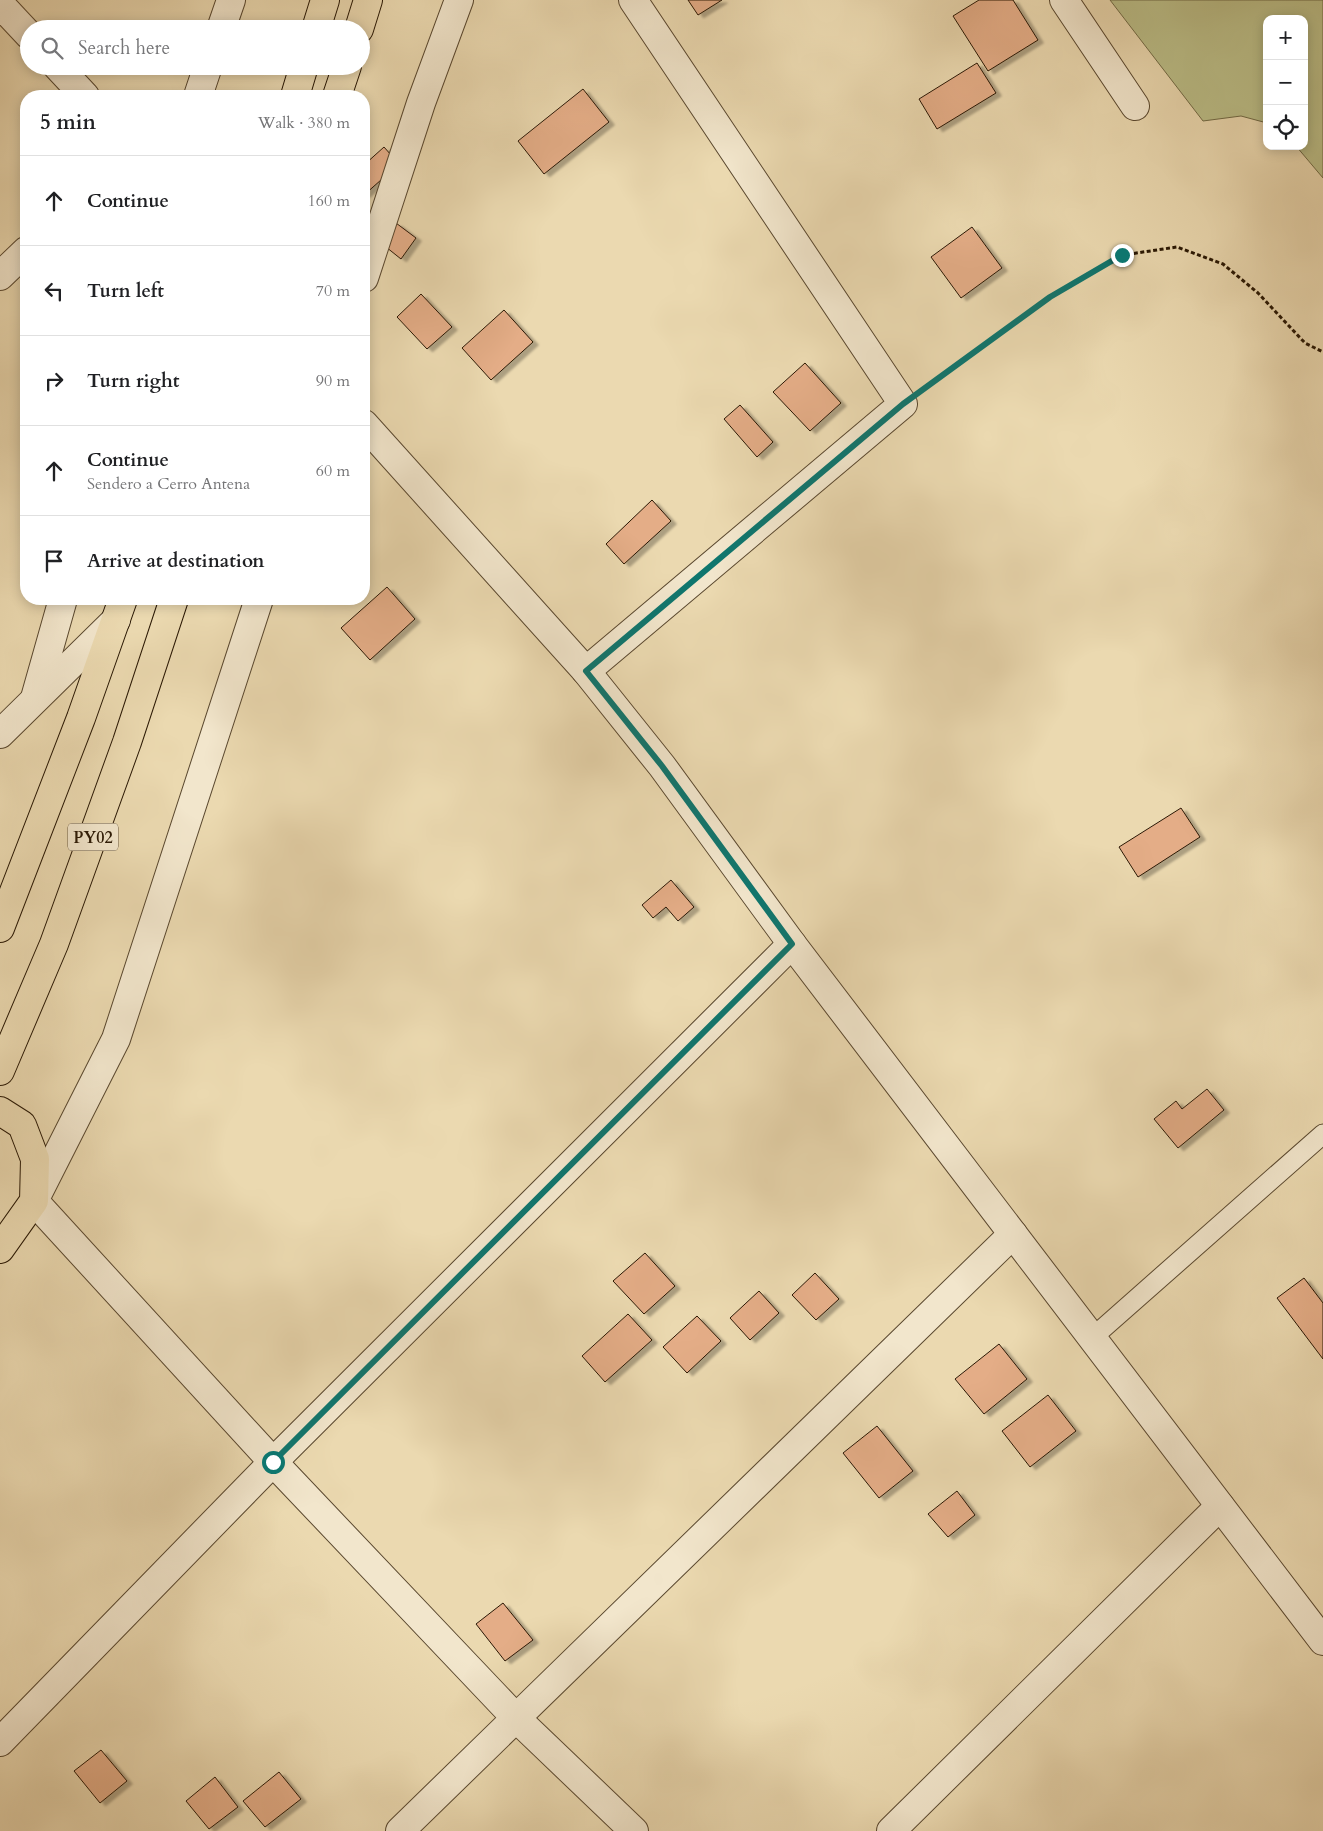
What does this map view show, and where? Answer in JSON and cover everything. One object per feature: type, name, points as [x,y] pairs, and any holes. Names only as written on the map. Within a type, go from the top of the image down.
[{"type":"highway","points":[[319,20],[326,0]]},
{"type":"highway","points":[[362,20],[368,0]]},
{"type":"highway","points":[[297,90],[301,75]]},
{"type":"highway","points":[[339,90],[344,75]]},
{"type":"highway","name":"PY02","points":[[0,1071],[54,944],[127,742],[172,605]]},
{"type":"highway","name":"PY02","points":[[0,928],[81,718],[120,609]]},
{"type":"highway","points":[[0,1111],[22,1125],[35,1159],[34,1201],[0,1249]]},
{"type":"street","points":[[224,20],[231,0]]},
{"type":"street","points":[[370,260],[421,103],[459,0]]},
{"type":"street","points":[[586,671],[903,404],[633,0]]},
{"type":"street","points":[[1064,0],[1135,106]]},
{"type":"street","points":[[0,4],[20,25]]},
{"type":"street","points":[[66,75],[80,90]]},
{"type":"street","points":[[200,90],[205,75]]},
{"type":"street","points":[[0,276],[20,257]]},
{"type":"street","points":[[370,431],[586,671],[662,766],[792,944],[1323,1641]]},
{"type":"street","points":[[34,700],[61,605]]},
{"type":"street","points":[[257,605],[116,1039],[34,1201],[273,1462],[516,1718],[634,1831]]},
{"type":"street","points":[[0,734],[120,609]]},
{"type":"street","points":[[0,1742],[273,1462],[792,944]]},
{"type":"street","points":[[400,1831],[1013,1234]]},
{"type":"street","points":[[891,1831],[1220,1506]]},
{"type":"lane","points":[[1092,1338],[1323,1134]]},
{"type":"path","points":[[903,404],[1050,297],[1122,255],[1177,247],[1223,264],[1258,293],[1304,343],[1323,352]]},
{"type":"green space","points":[[1110,0],[1323,0],[1323,178],[1299,150],[1308,150],[1308,15],[1263,15],[1263,122],[1241,116],[1203,121]]},
{"type":"building","points":[[688,0],[722,0],[698,15]]},
{"type":"building","points":[[979,0],[1013,0],[1038,40],[988,71],[953,16]]},
{"type":"building","points":[[977,63],[996,93],[937,129],[919,99]]},
{"type":"building","points":[[583,89],[609,122],[544,174],[518,141]]},
{"type":"building","points":[[384,147],[399,164],[370,190],[370,160]]},
{"type":"building","points":[[396,223],[416,238],[401,259],[381,243]]},
{"type":"building","points":[[972,227],[1002,268],[961,298],[931,257]]},
{"type":"building","points":[[421,294],[452,327],[427,349],[397,317]]},
{"type":"building","points":[[504,310],[533,342],[491,380],[462,348]]},
{"type":"building","points":[[805,363],[841,403],[810,431],[773,392]]},
{"type":"building","points":[[740,405],[773,442],[757,457],[724,419]]},
{"type":"building","points":[[652,500],[671,521],[624,564],[606,544]]},
{"type":"building","points":[[387,587],[415,619],[370,660],[341,628],[367,605],[370,605],[370,602]]},
{"type":"building","points":[[1181,808],[1200,837],[1138,877],[1119,847]]},
{"type":"building","points":[[671,880],[694,907],[678,921],[666,907],[653,918],[642,905]]},
{"type":"building","points":[[1207,1089],[1224,1110],[1178,1148],[1154,1119],[1176,1101],[1182,1109]]},
{"type":"building","points":[[645,1253],[675,1286],[644,1314],[613,1281]]},
{"type":"building","points":[[815,1273],[839,1299],[816,1320],[792,1295]]},
{"type":"building","points":[[1304,1278],[1323,1303],[1323,1359],[1277,1298]]},
{"type":"building","points":[[759,1291],[779,1313],[750,1340],[730,1318]]},
{"type":"building","points":[[628,1314],[652,1340],[605,1382],[582,1356]]},
{"type":"building","points":[[697,1316],[721,1341],[687,1373],[663,1347]]},
{"type":"building","points":[[999,1344],[1027,1379],[984,1414],[955,1379]]},
{"type":"building","points":[[1048,1395],[1076,1431],[1030,1467],[1002,1431]]},
{"type":"building","points":[[877,1426],[913,1471],[879,1498],[843,1453]]},
{"type":"building","points":[[957,1491],[975,1515],[948,1537],[928,1514]]},
{"type":"building","points":[[503,1603],[533,1640],[505,1661],[476,1624]]},
{"type":"building","points":[[101,1750],[127,1781],[100,1803],[74,1771]]},
{"type":"building","points":[[279,1772],[301,1799],[265,1827],[243,1801]]},
{"type":"building","points":[[215,1777],[238,1807],[209,1829],[186,1801]]},
{"type":"route","points":[[273,1462],[792,944],[662,766],[586,671],[903,404],[1050,297],[1122,255]]}]
